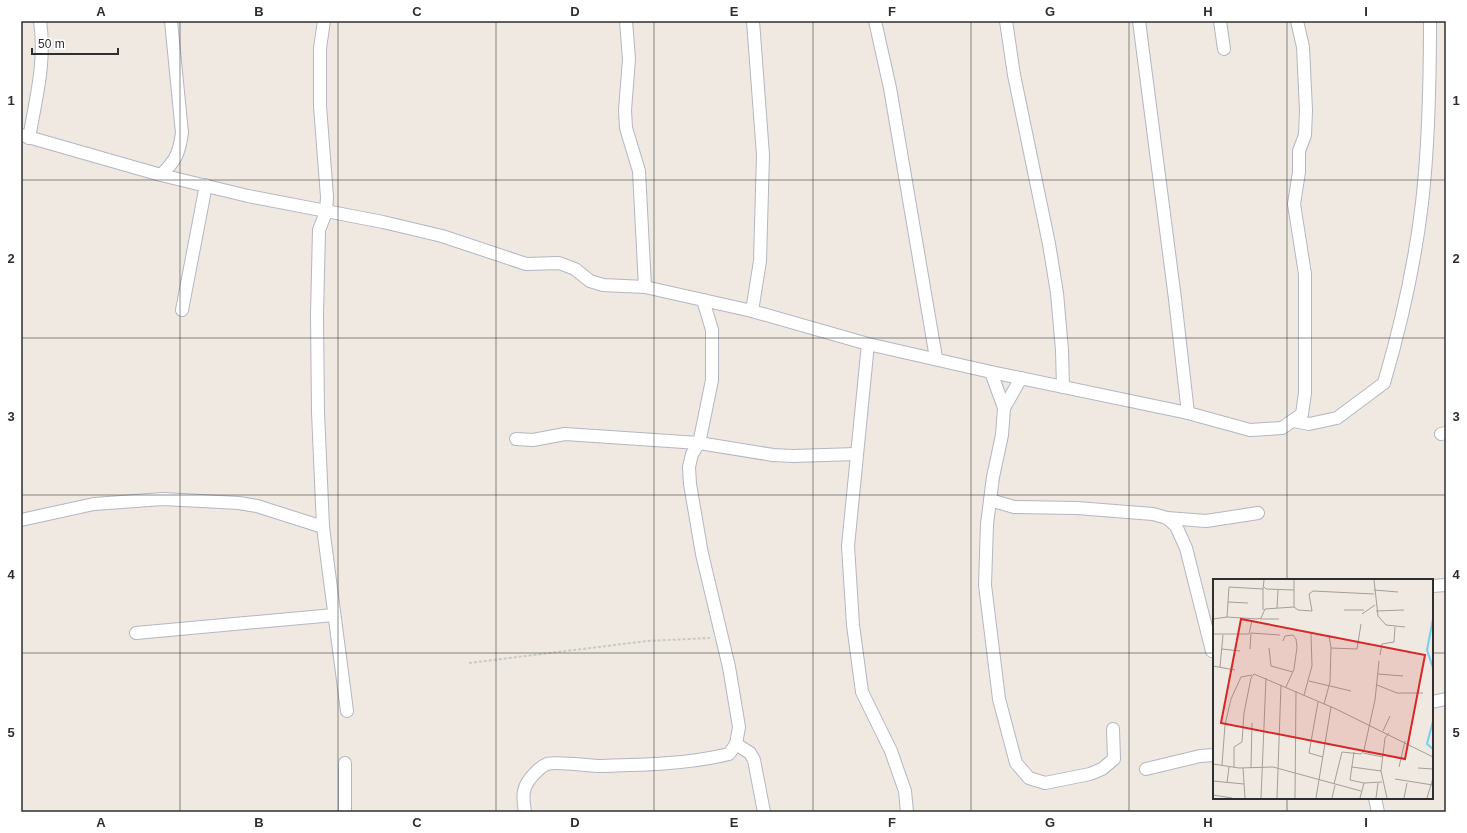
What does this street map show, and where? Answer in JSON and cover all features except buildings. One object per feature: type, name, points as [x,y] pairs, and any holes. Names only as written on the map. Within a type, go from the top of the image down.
[{"type":"street","points":[[40,21],[43,42],[42,61],[25,136],[206,185],[326,212],[383,222],[442,236],[526,264],[559,263],[575,269],[590,281],[603,285],[645,287],[752,311],[868,344],[936,358],[991,372],[1188,413],[1250,430],[1282,428],[1294,422],[1302,414],[1305,393],[1305,274],[1294,204],[1299,172],[1299,151],[1305,135],[1306,110],[1303,47],[1298,21]]},
{"type":"street","points":[[161,174],[174,161],[180,148],[182,133],[171,21]]},
{"type":"street","points":[[324,21],[320,48],[320,106],[327,181],[326,212],[319,230],[317,315],[318,412],[323,527],[346,711]]},
{"type":"street","points":[[626,21],[629,59],[625,110],[626,128],[640,171],[645,287]]},
{"type":"street","points":[[752,311],[760,261],[764,155],[753,21]]},
{"type":"street","points":[[875,21],[890,88],[936,358]]},
{"type":"street","points":[[1006,21],[1014,75],[1049,244],[1057,293],[1062,350],[1063,387]]},
{"type":"street","points":[[1139,21],[1166,221],[1188,413]]},
{"type":"street","points":[[1220,21],[1224,49]]},
{"type":"street","points":[[1294,422],[1309,424],[1337,418],[1384,384],[1407,288],[1422,203],[1430,74],[1430,21]]},
{"type":"street","points":[[182,310],[206,185]]},
{"type":"street","points":[[526,812],[523,800],[524,785],[538,770],[547,764],[600,766],[645,765],[696,760],[728,754],[736,744],[739,727],[729,667],[702,554],[690,484],[692,454],[699,443],[712,380],[712,330],[703,300]]},
{"type":"street","points":[[868,344],[848,546],[856,659],[862,692],[891,751],[905,791],[907,812]]},
{"type":"street","points":[[991,372],[1004,408],[1002,435],[992,477],[985,585],[999,699],[1016,763],[1029,778],[1045,783],[1090,774],[1102,769],[1114,759],[1113,729]]},
{"type":"street","points":[[1004,408],[1021,378]]},
{"type":"street","points":[[516,439],[533,440],[565,434],[699,443],[780,455],[856,454]]},
{"type":"street","points":[[21,520],[94,504],[163,499],[239,503],[257,506],[323,527]]},
{"type":"street","points":[[990,500],[1014,507],[1153,514],[1167,518],[1206,521],[1258,513]]},
{"type":"street","points":[[1167,518],[1176,526],[1186,548],[1212,651]]},
{"type":"street","points":[[1433,586],[1446,584]]},
{"type":"street","points":[[136,633],[334,615]]},
{"type":"street","points":[[1433,702],[1446,699]]},
{"type":"street","points":[[736,744],[750,753],[754,760],[764,812]]},
{"type":"street","points":[[1146,769],[1200,756],[1213,755]]},
{"type":"street","points":[[345,763],[345,812]]},
{"type":"street","points":[[1375,799],[1378,812]]},
{"type":"path","points":[[469,663],[647,641],[721,637]]}]
